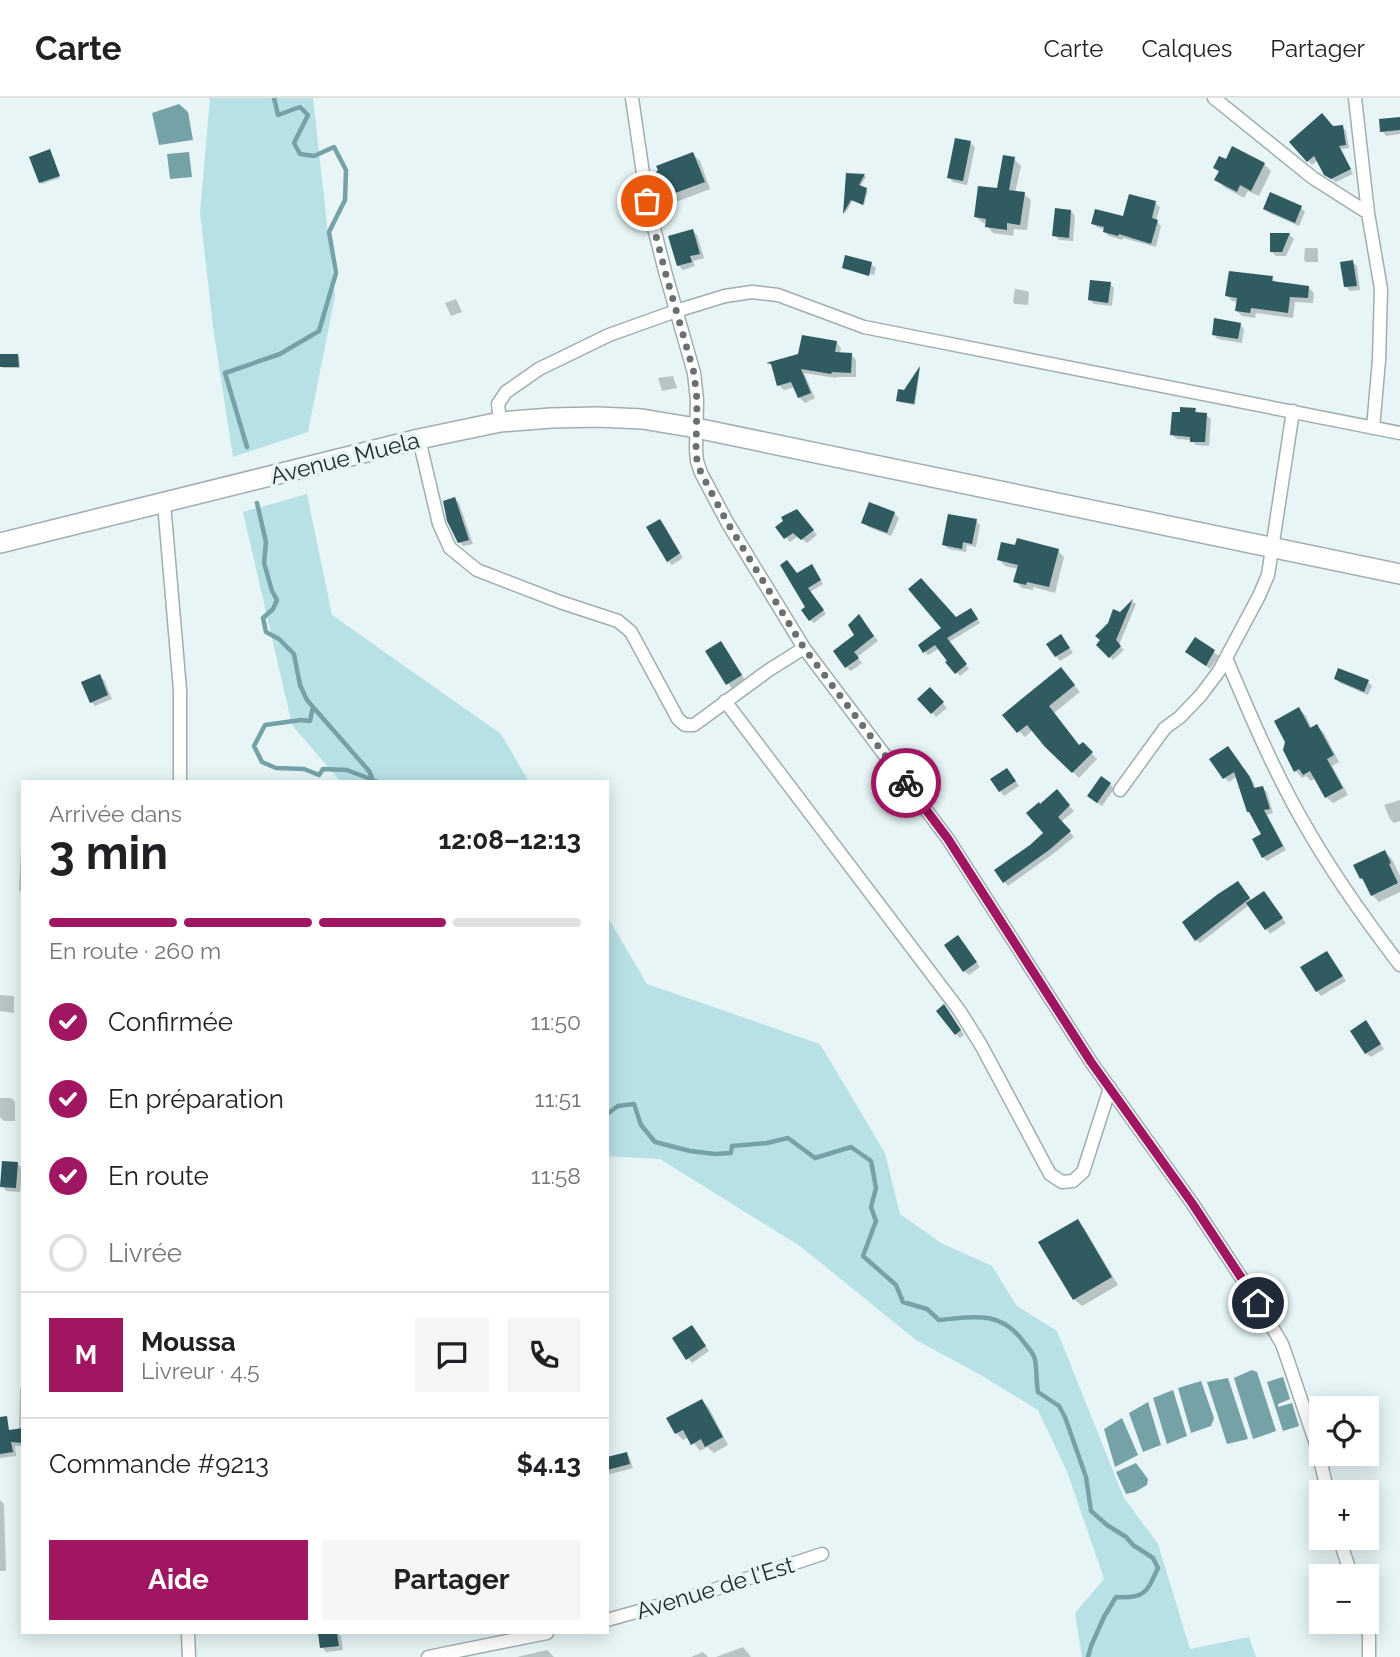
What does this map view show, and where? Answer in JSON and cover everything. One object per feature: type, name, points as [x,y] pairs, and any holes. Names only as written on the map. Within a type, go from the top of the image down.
[{"type":"street","points":[[632,98],[647,201],[694,373],[697,461],[701,473],[727,522],[804,648],[948,839],[1069,1028],[1192,1203],[1258,1303],[1282,1344],[1317,1447],[1325,1480]]},
{"type":"street","points":[[1214,98],[1313,178],[1368,213]]},
{"type":"street","points":[[1354,98],[1368,213],[1381,289],[1373,428]]},
{"type":"street","points":[[500,422],[498,404],[506,393],[539,369],[609,335],[725,296],[752,292],[778,295],[864,327],[1400,433]]},
{"type":"street","points":[[1120,790],[1165,728],[1201,695],[1219,671],[1265,582],[1293,411]]},
{"type":"street","name":"Avenue Muela","points":[[1,540],[500,422],[609,417],[642,419],[696,428],[1272,548]]},
{"type":"street","points":[[419,439],[439,524],[450,548],[477,570],[618,621],[631,632],[678,719],[684,725],[694,725],[804,648]]},
{"type":"street","points":[[163,503],[180,690],[180,780]]},
{"type":"street","points":[[1272,548],[1400,574]]},
{"type":"street","points":[[1226,658],[1262,742],[1301,819],[1357,909],[1400,965]]},
{"type":"street","points":[[725,702],[959,1010],[981,1045],[1050,1174],[1062,1182],[1073,1181],[1083,1172],[1110,1088]]},
{"type":"street","name":"Avenue de l'Est","points":[[609,1619],[704,1593],[822,1554]]},
{"type":"street","points":[[188,1634],[189,1657]]},
{"type":"street","points":[[428,1657],[542,1634]]},
{"type":"street","points":[[1369,1634],[1369,1657]]},
{"type":"shaded area","points":[[210,98],[313,98],[335,296],[308,432],[233,457],[213,327],[200,212]]},
{"type":"shaded area","points":[[179,104],[188,112],[193,140],[159,145],[152,113]]},
{"type":"shaded area","points":[[189,152],[192,177],[170,179],[167,154]]},
{"type":"shaded area","points":[[307,494],[332,615],[501,734],[528,780],[339,780],[292,725],[243,512]]},
{"type":"shaded area","points":[[609,919],[647,984],[820,1044],[885,1153],[900,1214],[941,1243],[992,1266],[1017,1306],[1057,1331],[1124,1498],[1158,1544],[1190,1649],[1249,1637],[1256,1657],[1082,1657],[1075,1613],[1104,1579],[1068,1474],[1038,1410],[916,1340],[800,1246],[660,1159],[609,1156]]},
{"type":"shaded area","points":[[1252,1370],[1257,1372],[1276,1431],[1253,1439],[1234,1378]]},
{"type":"shaded area","points":[[1283,1377],[1290,1399],[1278,1404],[1278,1407],[1292,1403],[1299,1426],[1283,1431],[1267,1382]]},
{"type":"shaded area","points":[[1228,1378],[1248,1439],[1227,1444],[1207,1382]]},
{"type":"shaded area","points":[[1201,1381],[1214,1418],[1211,1426],[1191,1433],[1178,1388]]},
{"type":"shaded area","points":[[1173,1390],[1187,1436],[1167,1444],[1153,1398]]},
{"type":"shaded area","points":[[1148,1402],[1161,1445],[1143,1452],[1129,1413]]},
{"type":"shaded area","points":[[1122,1418],[1138,1455],[1115,1467],[1104,1429]]},
{"type":"shaded area","points":[[1136,1463],[1148,1479],[1147,1485],[1126,1494],[1116,1472]]},
{"type":"building","points":[[1322,113],[1333,126],[1343,125],[1346,145],[1339,146],[1351,169],[1331,179],[1324,175],[1314,156],[1307,162],[1289,142]]},
{"type":"building","points":[[1400,117],[1400,130],[1380,132],[1379,119]]},
{"type":"building","points":[[955,138],[971,141],[963,181],[947,178]]},
{"type":"building","points":[[1232,146],[1265,163],[1251,191],[1240,185],[1237,192],[1214,180],[1219,171],[1213,168],[1219,156],[1226,159]]},
{"type":"building","points":[[50,149],[60,176],[39,183],[29,157]]},
{"type":"building","points":[[693,152],[705,182],[667,196],[664,189],[661,190],[654,174],[658,170],[656,166]]},
{"type":"building","points":[[1003,155],[1015,157],[1009,190],[1025,192],[1020,225],[1007,223],[1007,230],[985,227],[986,219],[974,217],[978,186],[997,188]]},
{"type":"building","points":[[846,173],[865,174],[859,185],[867,188],[863,205],[851,200],[843,214]]},
{"type":"building","points":[[1270,192],[1302,206],[1295,223],[1263,209]]},
{"type":"building","points":[[1129,194],[1156,201],[1152,218],[1158,220],[1151,244],[1103,232],[1104,227],[1091,224],[1095,209],[1123,216]]},
{"type":"building","points":[[1055,208],[1071,210],[1069,238],[1052,236]]},
{"type":"building","points":[[693,229],[700,254],[690,256],[692,262],[677,266],[668,236]]},
{"type":"building","points":[[1270,233],[1290,233],[1282,252],[1270,252]]},
{"type":"building","points":[[845,255],[872,262],[869,276],[842,268]]},
{"type":"building","points":[[1353,260],[1357,286],[1344,287],[1340,262]]},
{"type":"building","points":[[1229,271],[1273,276],[1272,281],[1309,286],[1308,298],[1290,297],[1288,313],[1251,308],[1250,313],[1235,311],[1237,298],[1225,296]]},
{"type":"building","points":[[1090,280],[1111,282],[1108,303],[1088,300]]},
{"type":"building","points":[[1214,318],[1241,323],[1238,339],[1212,335]]},
{"type":"building","points":[[802,335],[837,341],[835,352],[852,353],[851,373],[831,374],[801,369],[811,393],[798,398],[791,382],[777,386],[771,364],[766,363],[798,354]]},
{"type":"building","points":[[0,354],[18,354],[19,367],[0,367]]},
{"type":"building","points":[[920,366],[914,404],[896,401],[898,389],[904,390]]},
{"type":"building","points":[[1180,407],[1196,408],[1195,412],[1207,413],[1205,442],[1190,442],[1190,437],[1170,435],[1172,412],[1180,412]]},
{"type":"building","points":[[455,497],[469,540],[458,543],[447,521],[443,501]]},
{"type":"building","points":[[869,502],[895,512],[887,533],[861,523]]},
{"type":"building","points":[[797,509],[814,530],[801,540],[793,533],[784,539],[775,527],[783,521],[781,517]]},
{"type":"building","points":[[948,514],[977,519],[972,544],[963,542],[962,549],[942,545]]},
{"type":"building","points":[[660,519],[680,553],[667,562],[646,527]]},
{"type":"building","points":[[1017,538],[1059,549],[1049,587],[1013,582],[1018,565],[997,560],[1001,542],[1015,545]]},
{"type":"building","points":[[787,560],[797,573],[812,564],[821,580],[808,588],[824,610],[809,621],[801,610],[805,607],[780,565]]},
{"type":"building","points":[[921,578],[956,617],[971,608],[978,619],[947,638],[967,664],[955,674],[935,645],[923,653],[918,645],[941,628],[908,589]]},
{"type":"building","points":[[1133,599],[1116,640],[1121,646],[1109,658],[1096,645],[1100,640],[1095,636],[1108,623],[1113,609],[1120,612]]},
{"type":"building","points":[[859,614],[874,636],[854,652],[859,658],[845,668],[833,651],[854,635],[848,625]]},
{"type":"building","points":[[1061,634],[1070,648],[1055,657],[1046,644]]},
{"type":"building","points":[[1195,637],[1215,650],[1206,666],[1185,652]]},
{"type":"building","points":[[721,641],[742,675],[726,685],[705,651]]},
{"type":"building","points":[[1061,667],[1075,685],[1049,706],[1079,745],[1083,742],[1093,752],[1072,773],[1027,725],[1017,733],[1002,715]]},
{"type":"building","points":[[1338,668],[1369,680],[1364,692],[1334,679]]},
{"type":"building","points":[[100,674],[108,695],[90,703],[81,682]]},
{"type":"building","points":[[930,687],[944,702],[931,714],[917,699]]},
{"type":"building","points":[[1299,707],[1310,728],[1317,724],[1334,755],[1327,759],[1343,788],[1325,798],[1310,771],[1303,775],[1299,769],[1294,772],[1283,750],[1285,742],[1274,721]]},
{"type":"building","points":[[1228,746],[1250,777],[1254,788],[1263,786],[1270,809],[1264,810],[1283,846],[1262,858],[1252,839],[1261,834],[1247,812],[1234,772],[1223,779],[1209,759]]},
{"type":"building","points":[[1007,768],[1016,781],[999,792],[990,779]]},
{"type":"building","points":[[1101,776],[1111,783],[1097,803],[1087,796]]},
{"type":"building","points":[[1057,789],[1070,805],[1058,817],[1071,831],[1003,883],[994,870],[1043,833],[1026,813]]},
{"type":"building","points":[[1385,850],[1398,883],[1371,896],[1353,865]]},
{"type":"building","points":[[1238,881],[1250,898],[1195,941],[1182,922]]},
{"type":"building","points":[[1264,891],[1283,918],[1265,930],[1246,903]]},
{"type":"building","points":[[958,935],[977,962],[963,972],[944,945]]},
{"type":"building","points":[[1327,951],[1343,976],[1316,992],[1300,967]]},
{"type":"building","points":[[944,1004],[961,1030],[955,1035],[936,1011]]},
{"type":"building","points":[[1366,1020],[1381,1044],[1365,1054],[1350,1031]]},
{"type":"building","points":[[2,1161],[18,1162],[16,1188],[0,1187]]},
{"type":"building","points":[[1078,1219],[1112,1277],[1073,1300],[1038,1242]]},
{"type":"building","points":[[692,1325],[706,1346],[686,1360],[672,1338]]},
{"type":"building","points":[[702,1399],[723,1437],[705,1447],[701,1439],[691,1445],[683,1430],[675,1434],[666,1418]]},
{"type":"building","points":[[7,1416],[9,1430],[21,1428],[21,1443],[11,1442],[13,1452],[0,1454],[0,1417]]},
{"type":"building","points":[[627,1452],[630,1464],[609,1469],[609,1456]]},
{"type":"building","points":[[318,1634],[337,1634],[339,1646],[320,1648]]},
{"type":"waterway","points":[[247,447],[225,373],[280,354],[319,331],[336,273],[329,232],[345,200],[346,170],[334,147],[314,156],[300,154],[294,143],[308,115],[300,107],[278,115],[274,98]]},
{"type":"waterway","points":[[257,503],[266,542],[264,563],[277,600],[273,609],[263,618],[266,632],[279,639],[294,654],[300,685],[313,707],[310,721],[265,725],[254,746],[262,762],[276,768],[304,769],[319,775],[323,769],[347,770],[373,780]]},
{"type":"waterway","points":[[313,707],[369,771],[372,778]]},
{"type":"waterway","points":[[609,1113],[618,1106],[634,1104],[641,1125],[655,1142],[690,1151],[731,1153],[732,1146],[788,1138],[815,1158],[851,1147],[871,1161],[876,1188],[871,1207],[876,1221],[863,1256],[896,1285],[903,1302],[927,1309],[939,1320],[986,1318],[1005,1324],[1014,1331],[1034,1357],[1038,1392],[1059,1406],[1065,1417],[1086,1477],[1091,1511],[1153,1558],[1158,1568],[1144,1592],[1133,1597],[1116,1597],[1104,1617],[1088,1657]]},
{"type":"way so far","points":[[647,201],[694,373],[697,400],[696,449],[701,473],[727,522],[804,648],[906,783]]},
{"type":"route","points":[[906,783],[948,839],[1091,1062],[1192,1203],[1258,1303]]}]
